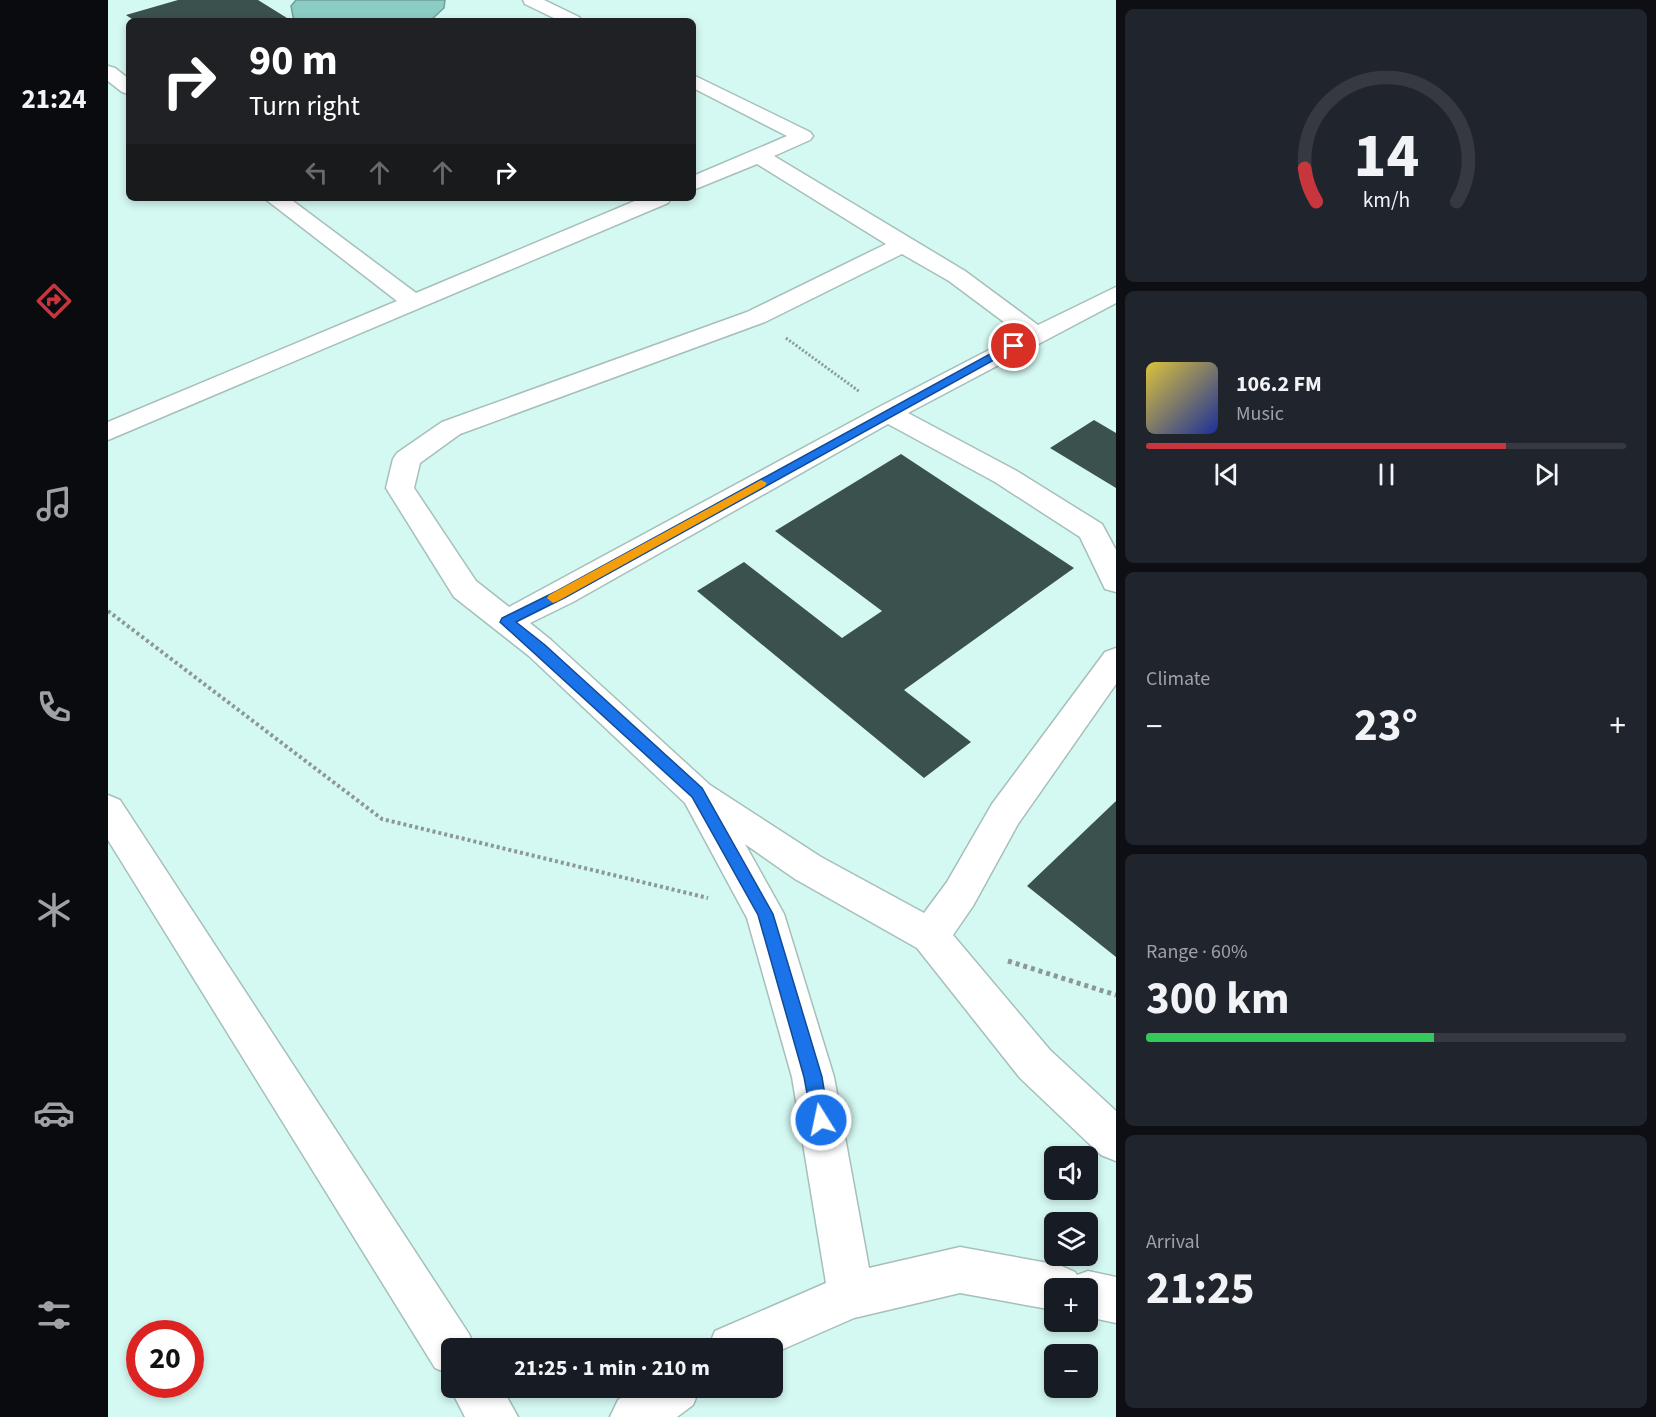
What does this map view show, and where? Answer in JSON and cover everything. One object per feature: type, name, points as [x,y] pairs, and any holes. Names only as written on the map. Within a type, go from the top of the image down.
[{"type":"lane","points":[[531,0],[567,18]]},
{"type":"lane","points":[[108,72],[126,86]]},
{"type":"lane","points":[[696,82],[803,136],[696,183]]},
{"type":"lane","points":[[759,156],[957,276],[1035,334]]},
{"type":"lane","points":[[279,201],[413,302]]},
{"type":"lane","points":[[108,432],[653,201]]},
{"type":"lane","points":[[901,244],[881,257],[756,317],[451,428],[407,459],[400,488],[465,589],[540,648],[697,793],[808,868],[930,936],[1035,1064],[1116,1140]]},
{"type":"lane","points":[[506,622],[562,594],[888,413],[1035,334],[1116,294]]},
{"type":"lane","points":[[888,413],[1005,476],[1092,531],[1116,581]]},
{"type":"lane","points":[[930,936],[960,894],[1005,814],[1116,660]]},
{"type":"lane","points":[[697,793],[765,914],[813,1077],[851,1295]]},
{"type":"lane","points":[[108,810],[443,1338]]},
{"type":"lane","points":[[754,1338],[851,1295],[960,1270],[1044,1285]]},
{"type":"lane","points":[[1098,1296],[1116,1300]]},
{"type":"lane","points":[[481,1398],[493,1417]]},
{"type":"lane","points":[[635,1417],[662,1398]]},
{"type":"path","points":[[756,317],[888,413]]},
{"type":"path","points":[[108,611],[382,819],[690,893],[765,914]]},
{"type":"path","points":[[1007,961],[1116,995]]},
{"type":"shaded area","points":[[108,0],[1116,0],[1116,1417],[108,1417]]},
{"type":"water","points":[[296,0],[445,0],[444,8],[433,18],[294,18],[291,6]]},
{"type":"building","points":[[178,0],[258,0],[287,18],[130,18],[126,15]]},
{"type":"building","points":[[1094,420],[1116,433],[1116,488],[1050,448]]},
{"type":"building","points":[[901,454],[1074,568],[904,690],[971,742],[924,778],[697,591],[744,562],[842,638],[882,611],[775,531]]},
{"type":"building","points":[[1116,801],[1116,957],[1027,886]]},
{"type":"slow traffic","points":[[553,598],[761,483]]},
{"type":"route","points":[[821,1120],[813,1077],[765,914],[697,793],[540,648],[506,622],[562,594],[888,413],[1014,346]]}]
